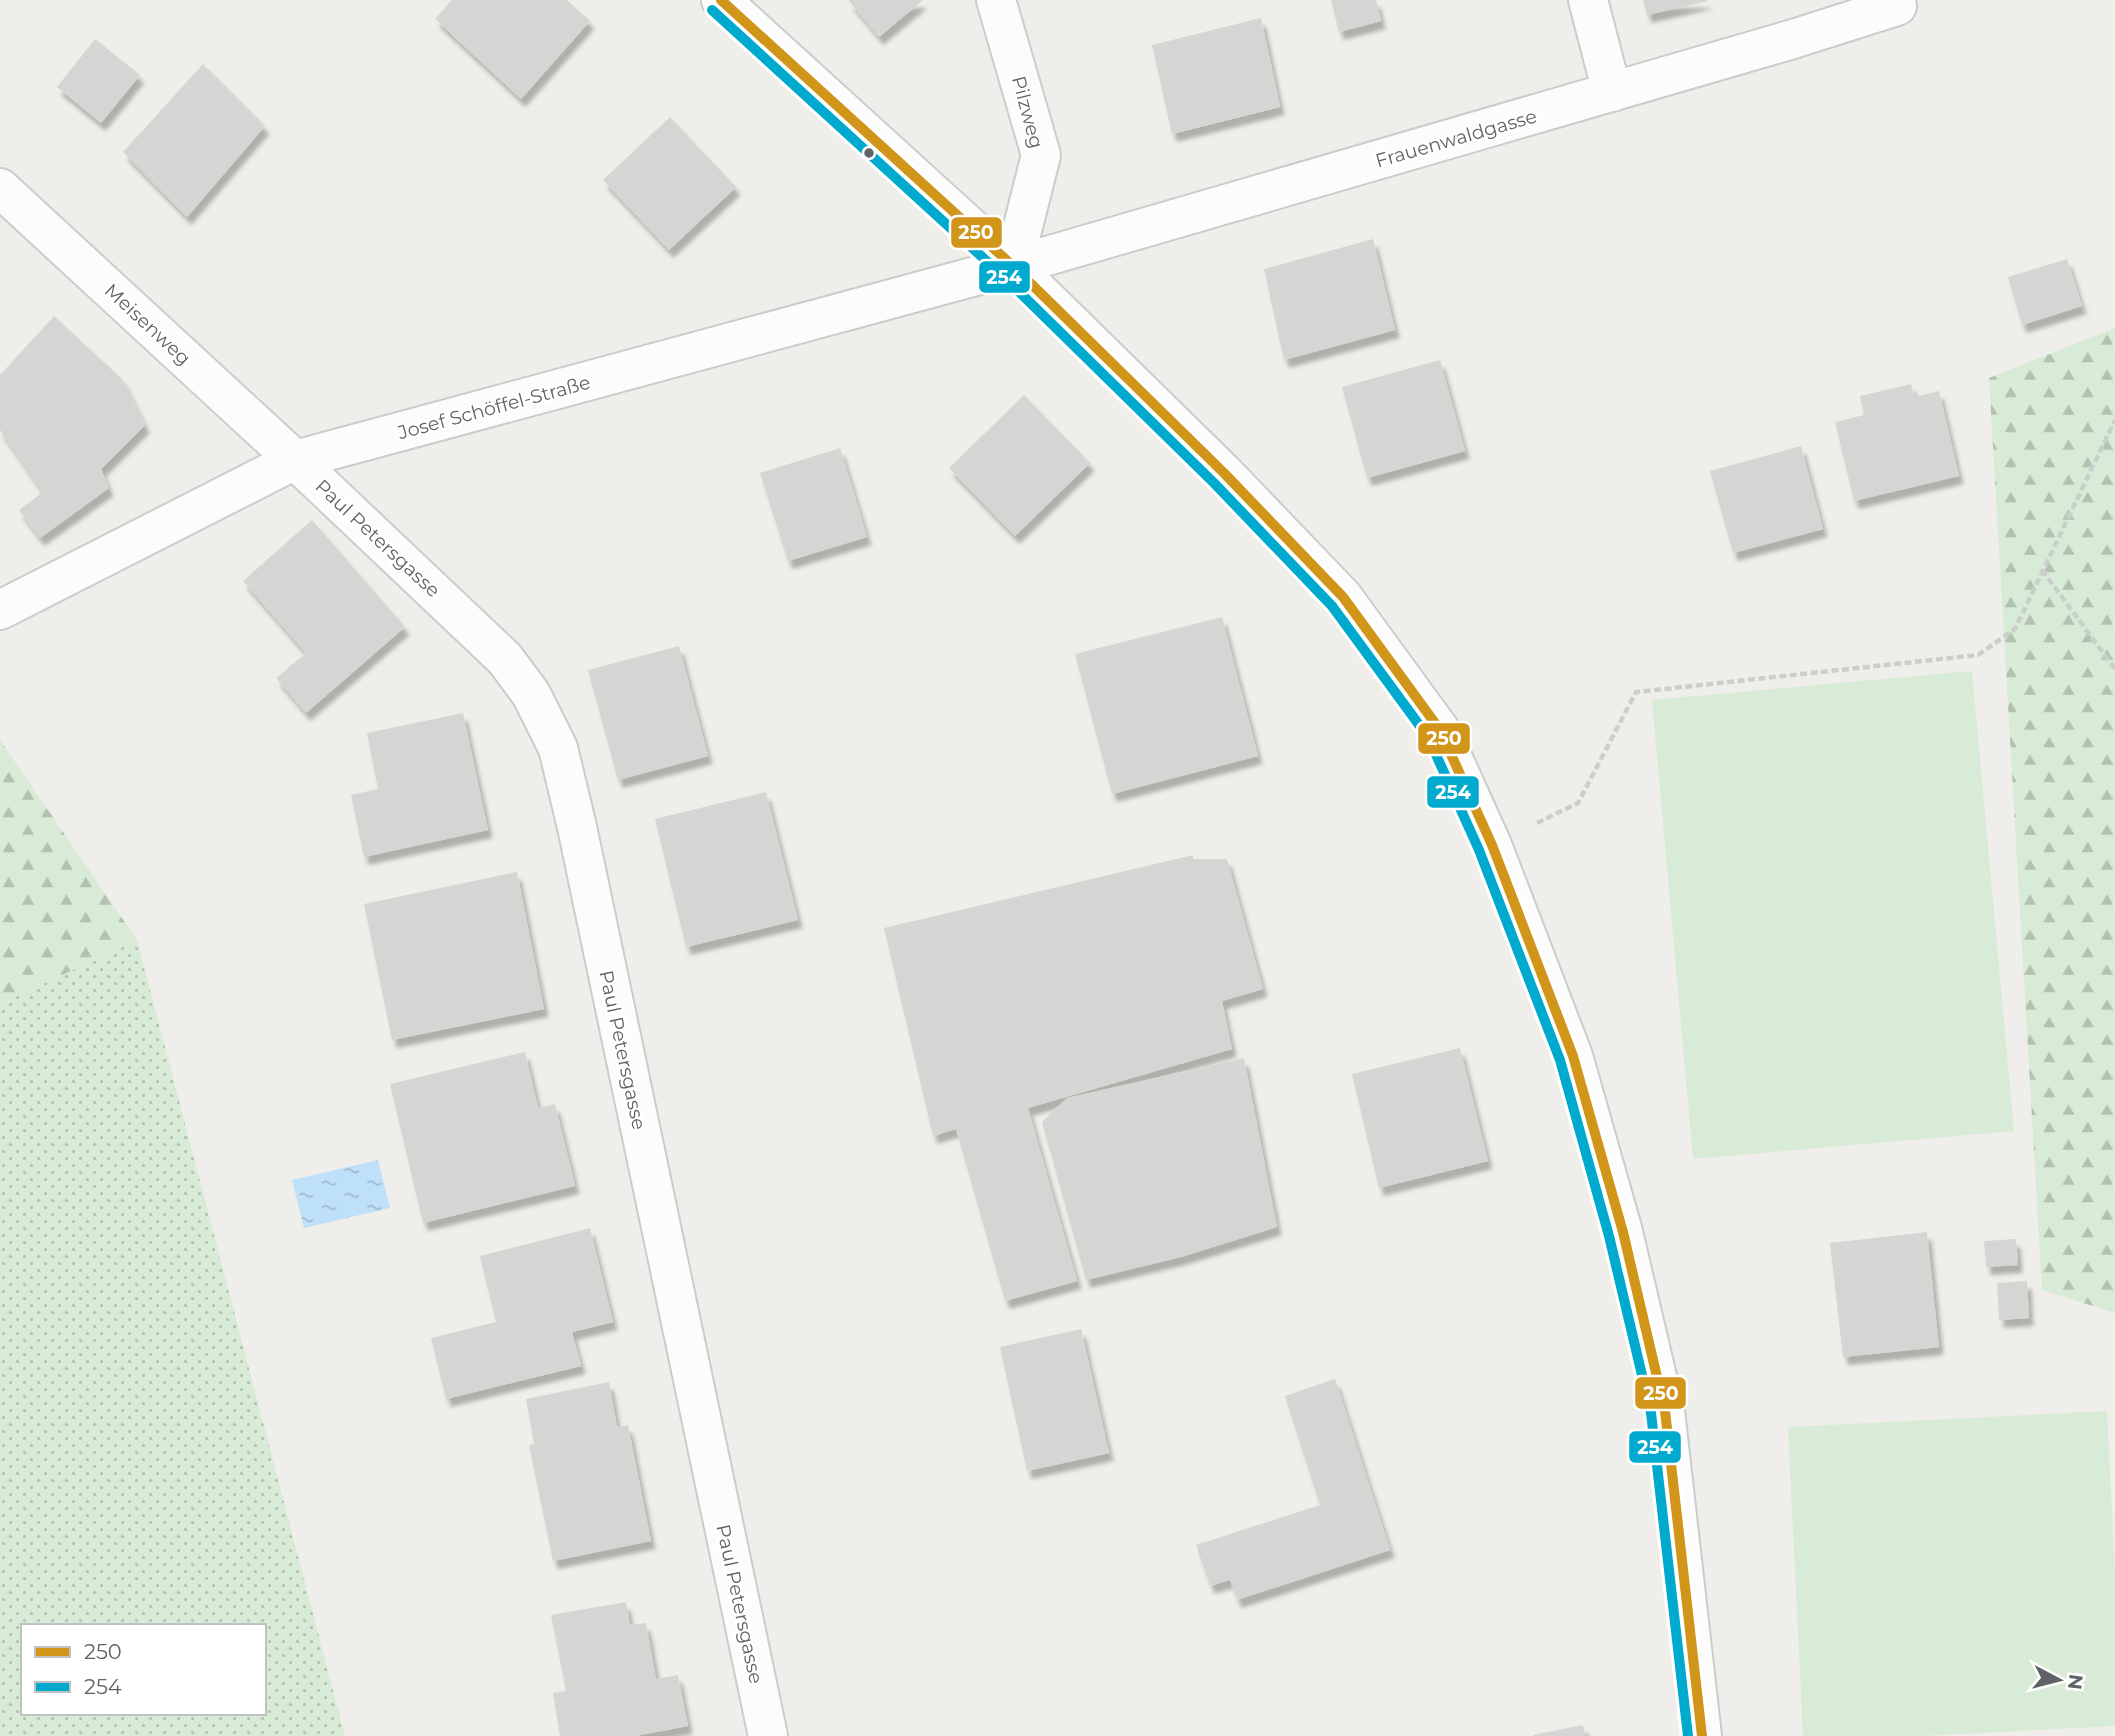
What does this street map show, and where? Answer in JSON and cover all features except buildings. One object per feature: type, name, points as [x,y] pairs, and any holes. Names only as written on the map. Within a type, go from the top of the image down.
[{"type":"street","points":[[722,0],[1013,266],[1224,472],[1343,597],[1440,730],[1492,845],[1573,1056],[1623,1232],[1665,1411],[1702,1736]]},
{"type":"street","name":"Pilzweg","points":[[996,0],[1041,155],[1013,266]]},
{"type":"street","points":[[1588,0],[1612,92]]},
{"type":"street","name":"Frauenwaldgasse","points":[[1013,266],[1897,6]]},
{"type":"street","name":"Meisenweg","points":[[0,188],[295,460]]},
{"type":"street","name":"Josef Schöffel-Straße","points":[[0,610],[295,460],[1013,266]]},
{"type":"street","name":"Paul Petersgasse","points":[[295,460],[505,659],[531,694],[558,748],[768,1736]]},
{"type":"path","points":[[1492,845],[1578,803],[1636,692],[1978,655],[2015,629],[2115,420]]},
{"type":"path","points":[[2042,570],[2115,670]]},
{"type":"green space","points":[[2115,328],[2115,1313],[2042,1290],[1989,378]]},
{"type":"green space","points":[[1972,671],[2014,1131],[1693,1159],[1652,700]]},
{"type":"green space","points":[[0,740],[137,940],[0,1004]]},
{"type":"green space","points":[[137,940],[345,1736],[0,1736],[0,1004]]},
{"type":"green space","points":[[2107,1411],[2115,1573],[2115,1726],[1923,1736],[1803,1736],[1788,1427]]},
{"type":"water","points":[[378,1160],[390,1208],[304,1228],[292,1180]]},
{"type":"transit line","name":"250","points":[[721,0],[1013,266],[1224,473],[1343,597],[1440,730],[1492,845],[1573,1056],[1623,1232],[1665,1411],[1702,1736]]},
{"type":"transit line","name":"254","points":[[712,10],[1003,276],[1214,483],[1332,606],[1428,737],[1479,850],[1560,1060],[1609,1236],[1651,1413],[1688,1736]]}]
